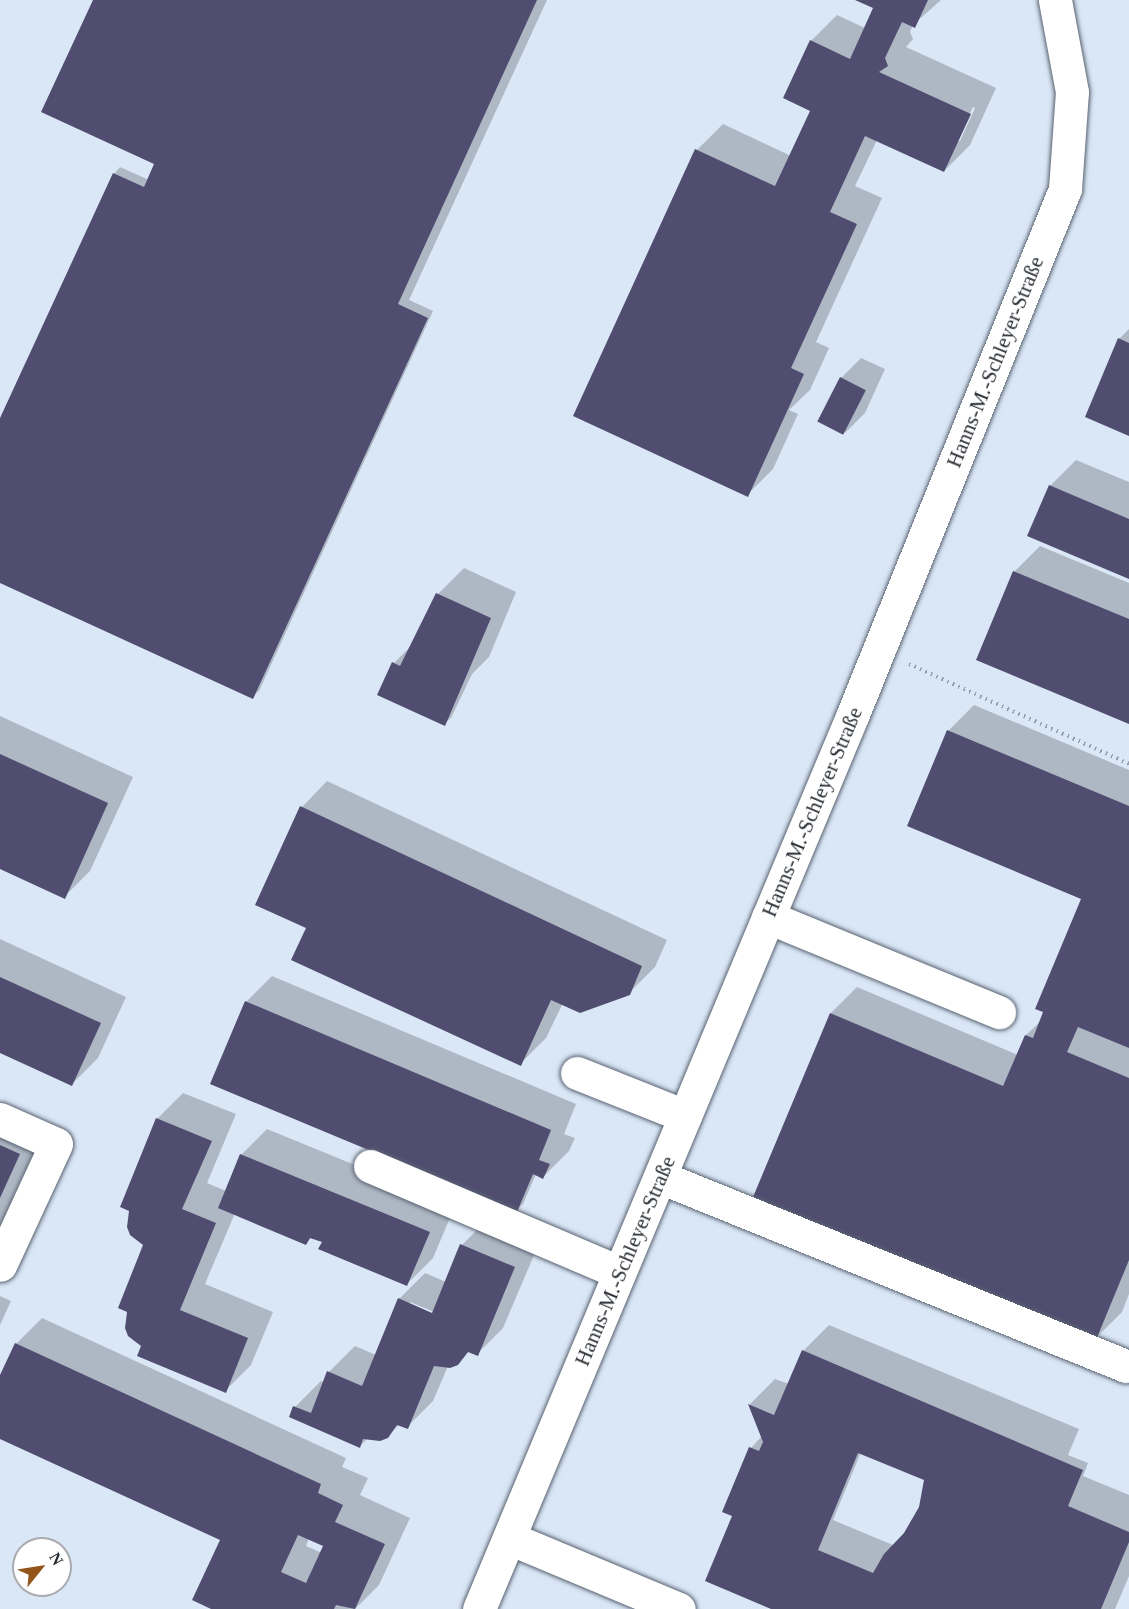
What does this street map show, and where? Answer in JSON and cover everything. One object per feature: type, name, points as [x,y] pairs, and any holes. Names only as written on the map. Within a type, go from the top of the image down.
[{"type":"street","name":"Hanns-M.-Schleyer-Straße","points":[[479,1609],[879,650],[1065,189],[1072,92],[1055,0]]},
{"type":"street","points":[[768,917],[999,1012]]},
{"type":"street","points":[[577,1072],[685,1116]]},
{"type":"street","points":[[0,1119],[56,1144],[0,1264]]},
{"type":"street","points":[[370,1166],[619,1272]]},
{"type":"street","points":[[660,1177],[1126,1366]]},
{"type":"street","points":[[509,1538],[679,1609]]},
{"type":"path","points":[[879,650],[1129,764]]},
{"type":"building","points":[[93,0],[537,0],[398,304],[428,318],[253,699],[0,583],[0,418],[113,173],[144,187],[154,164],[41,112]]},
{"type":"building","points":[[855,0],[928,0],[915,28],[902,22],[885,58],[888,66],[879,72],[971,114],[944,172],[865,136],[830,212],[857,224],[791,368],[804,374],[748,497],[573,416],[695,149],[775,186],[810,111],[783,98],[810,40],[850,59],[873,8]]},
{"type":"building","points":[[1118,338],[1129,343],[1129,436],[1085,417]]},
{"type":"building","points":[[840,377],[866,390],[843,435],[817,422]]},
{"type":"building","points":[[1049,485],[1129,519],[1129,579],[1027,536]]},
{"type":"building","points":[[1013,571],[1129,619],[1129,724],[976,660]]},
{"type":"building","points":[[436,593],[491,618],[445,726],[377,695],[392,662],[400,666]]},
{"type":"building","points":[[947,730],[1129,806],[1129,1048],[1078,1027],[1067,1052],[1129,1078],[1129,1260],[1096,1340],[753,1197],[830,1013],[1003,1086],[1025,1035],[1033,1038],[1043,1012],[1035,1009],[1081,899],[907,826]]},
{"type":"building","points":[[0,754],[108,803],[65,899],[0,869]]},
{"type":"building","points":[[300,806],[642,966],[630,995],[580,1013],[551,1000],[521,1066],[291,960],[306,928],[255,905]]},
{"type":"building","points":[[0,977],[101,1023],[72,1086],[0,1053]]},
{"type":"building","points":[[245,1001],[551,1130],[539,1160],[550,1164],[543,1179],[533,1174],[517,1212],[210,1084]]},
{"type":"building","points":[[156,1118],[212,1141],[182,1209],[216,1223],[180,1310],[248,1338],[226,1393],[137,1356],[141,1346],[128,1336],[125,1328],[127,1312],[118,1308],[143,1245],[130,1235],[127,1227],[129,1211],[120,1207]]},
{"type":"building","points":[[0,1145],[20,1154],[0,1198]]},
{"type":"building","points":[[240,1154],[430,1232],[407,1286],[318,1249],[322,1242],[310,1238],[306,1245],[218,1208]]},
{"type":"building","points":[[460,1244],[515,1267],[478,1356],[468,1352],[458,1365],[450,1368],[434,1366],[408,1429],[397,1425],[388,1438],[380,1441],[363,1439],[360,1448],[289,1417],[293,1406],[311,1413],[327,1371],[362,1386],[398,1298],[432,1313]]},
{"type":"building","points":[[15,1343],[321,1484],[318,1493],[343,1505],[335,1522],[385,1544],[355,1609],[336,1605],[334,1609],[211,1609],[192,1600],[220,1540],[0,1439],[0,1375]],"holes":[[[298,1535],[323,1546],[306,1583],[281,1572]]]},
{"type":"building","points":[[802,1350],[1083,1470],[1068,1506],[1129,1532],[1129,1542],[1101,1609],[771,1609],[705,1581],[732,1516],[722,1512],[749,1447],[759,1451],[763,1442],[748,1404],[774,1415]],"holes":[[[858,1453],[924,1480],[919,1507],[904,1533],[884,1554],[873,1573],[818,1550]]]}]
